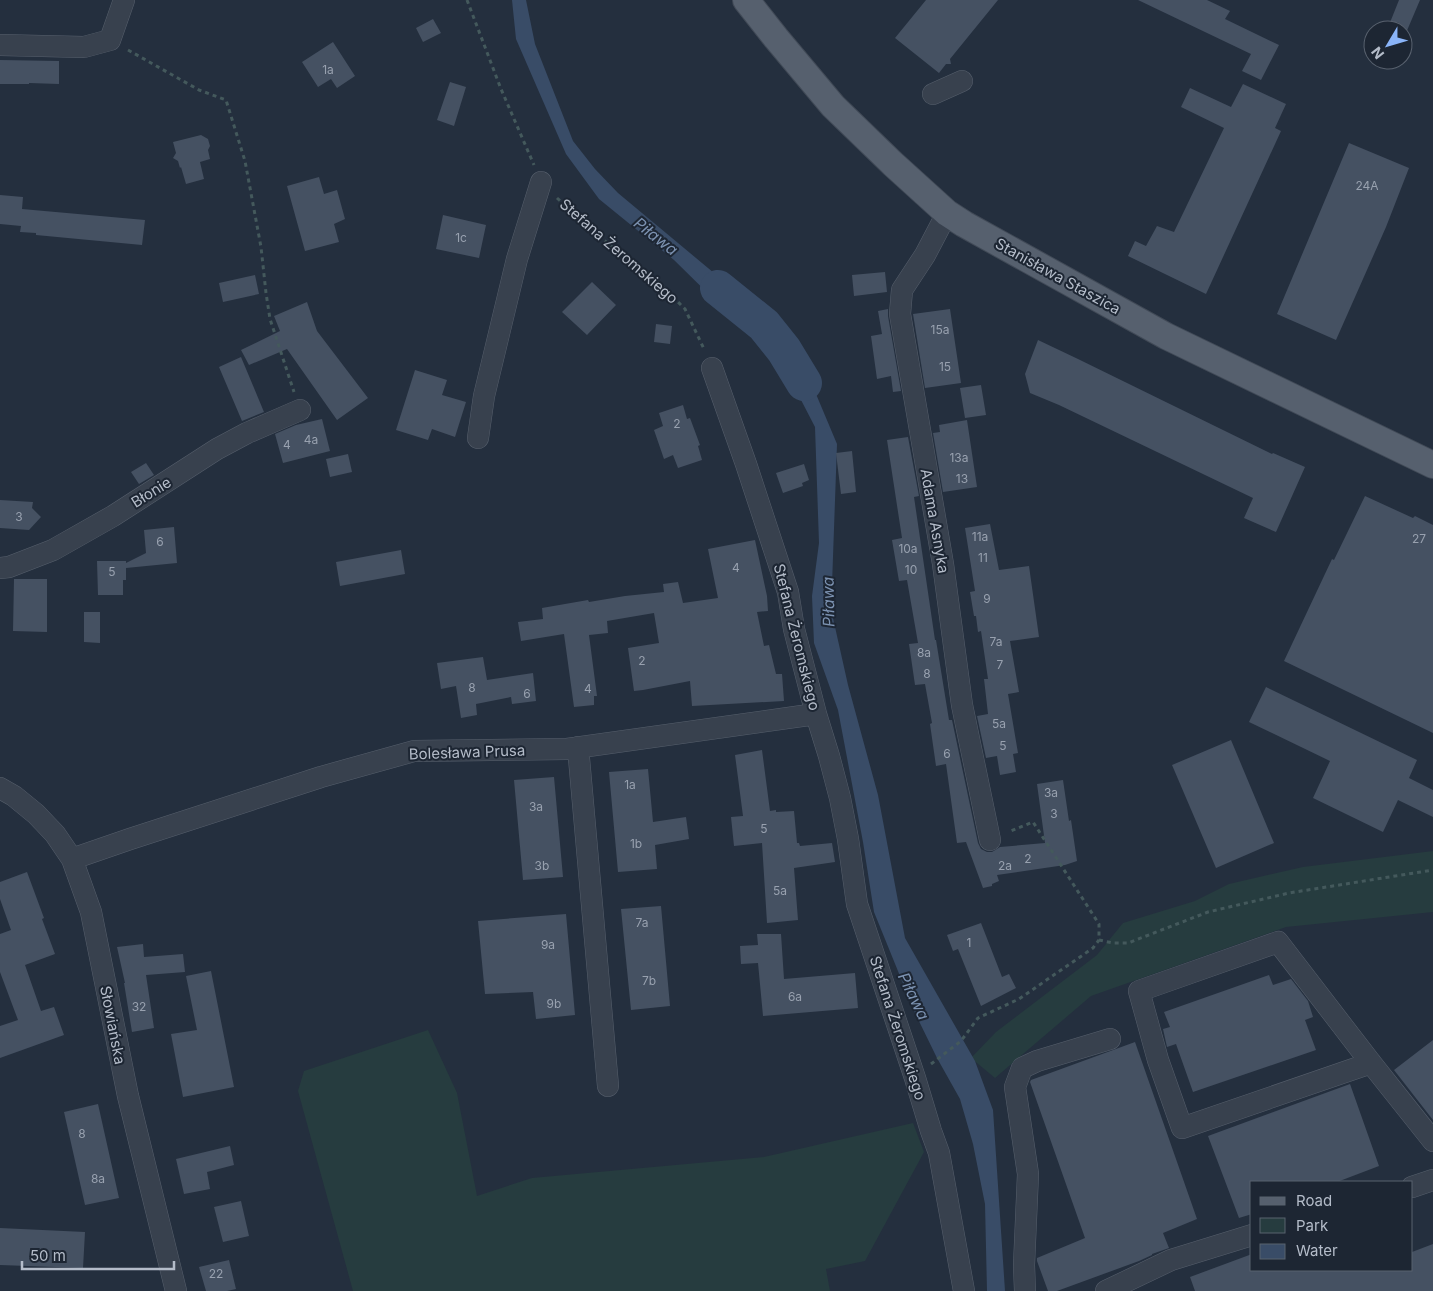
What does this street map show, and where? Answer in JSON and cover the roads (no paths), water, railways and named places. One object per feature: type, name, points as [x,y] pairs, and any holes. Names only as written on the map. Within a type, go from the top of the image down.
[{"type":"main road","name":"Stanisława Staszica","points":[[746,0],[833,106],[947,213],[1166,336],[1433,465]]},
{"type":"street","points":[[0,44],[84,47],[110,40],[124,0]]},
{"type":"street","points":[[933,94],[962,80]]},
{"type":"street","points":[[478,438],[484,396],[513,277],[541,182]]},
{"type":"street","name":"Adama Asnyka","points":[[947,213],[902,290],[900,314],[943,564],[962,705],[990,840]]},
{"type":"street","name":"Stefana Żeromskiego","points":[[712,368],[788,592],[794,629],[840,798],[857,904],[939,1153],[964,1291]]},
{"type":"street","name":"Błonie","points":[[0,568],[9,567],[53,550],[114,516],[217,449],[247,432],[300,410]]},
{"type":"street","name":"Bolesława Prusa","points":[[72,860],[130,839],[321,777],[414,751],[567,749],[816,714]]},
{"type":"street","points":[[578,747],[608,1086]]},
{"type":"street","name":"Słowiańska","points":[[0,788],[14,796],[36,814],[55,834],[72,860],[91,912],[128,1096],[176,1291]]},
{"type":"street","points":[[1371,1063],[1182,1128],[1158,1060],[1139,991],[1278,942],[1433,1141]]},
{"type":"street","points":[[1025,1291],[1024,1265],[1028,1174],[1015,1086],[1022,1068],[1037,1061],[1110,1039]]},
{"type":"street","points":[[1413,1187],[1433,1180]]},
{"type":"street","points":[[1106,1291],[1170,1260],[1250,1236]]},
{"type":"water","points":[[512,0],[526,0],[535,44],[573,141],[595,169],[618,193],[720,278],[808,375],[837,444],[832,585],[833,618],[848,685],[878,795],[905,938],[975,1061],[993,1110],[1005,1291],[987,1291],[985,1204],[973,1144],[960,1099],[915,1013],[874,912],[838,710],[814,643],[812,596],[819,543],[815,427],[785,369],[674,260],[599,199],[566,154],[516,39]]},
{"type":"waterway","name":"Piława","points":[[718,288],[764,325],[784,350],[804,383]]}]
